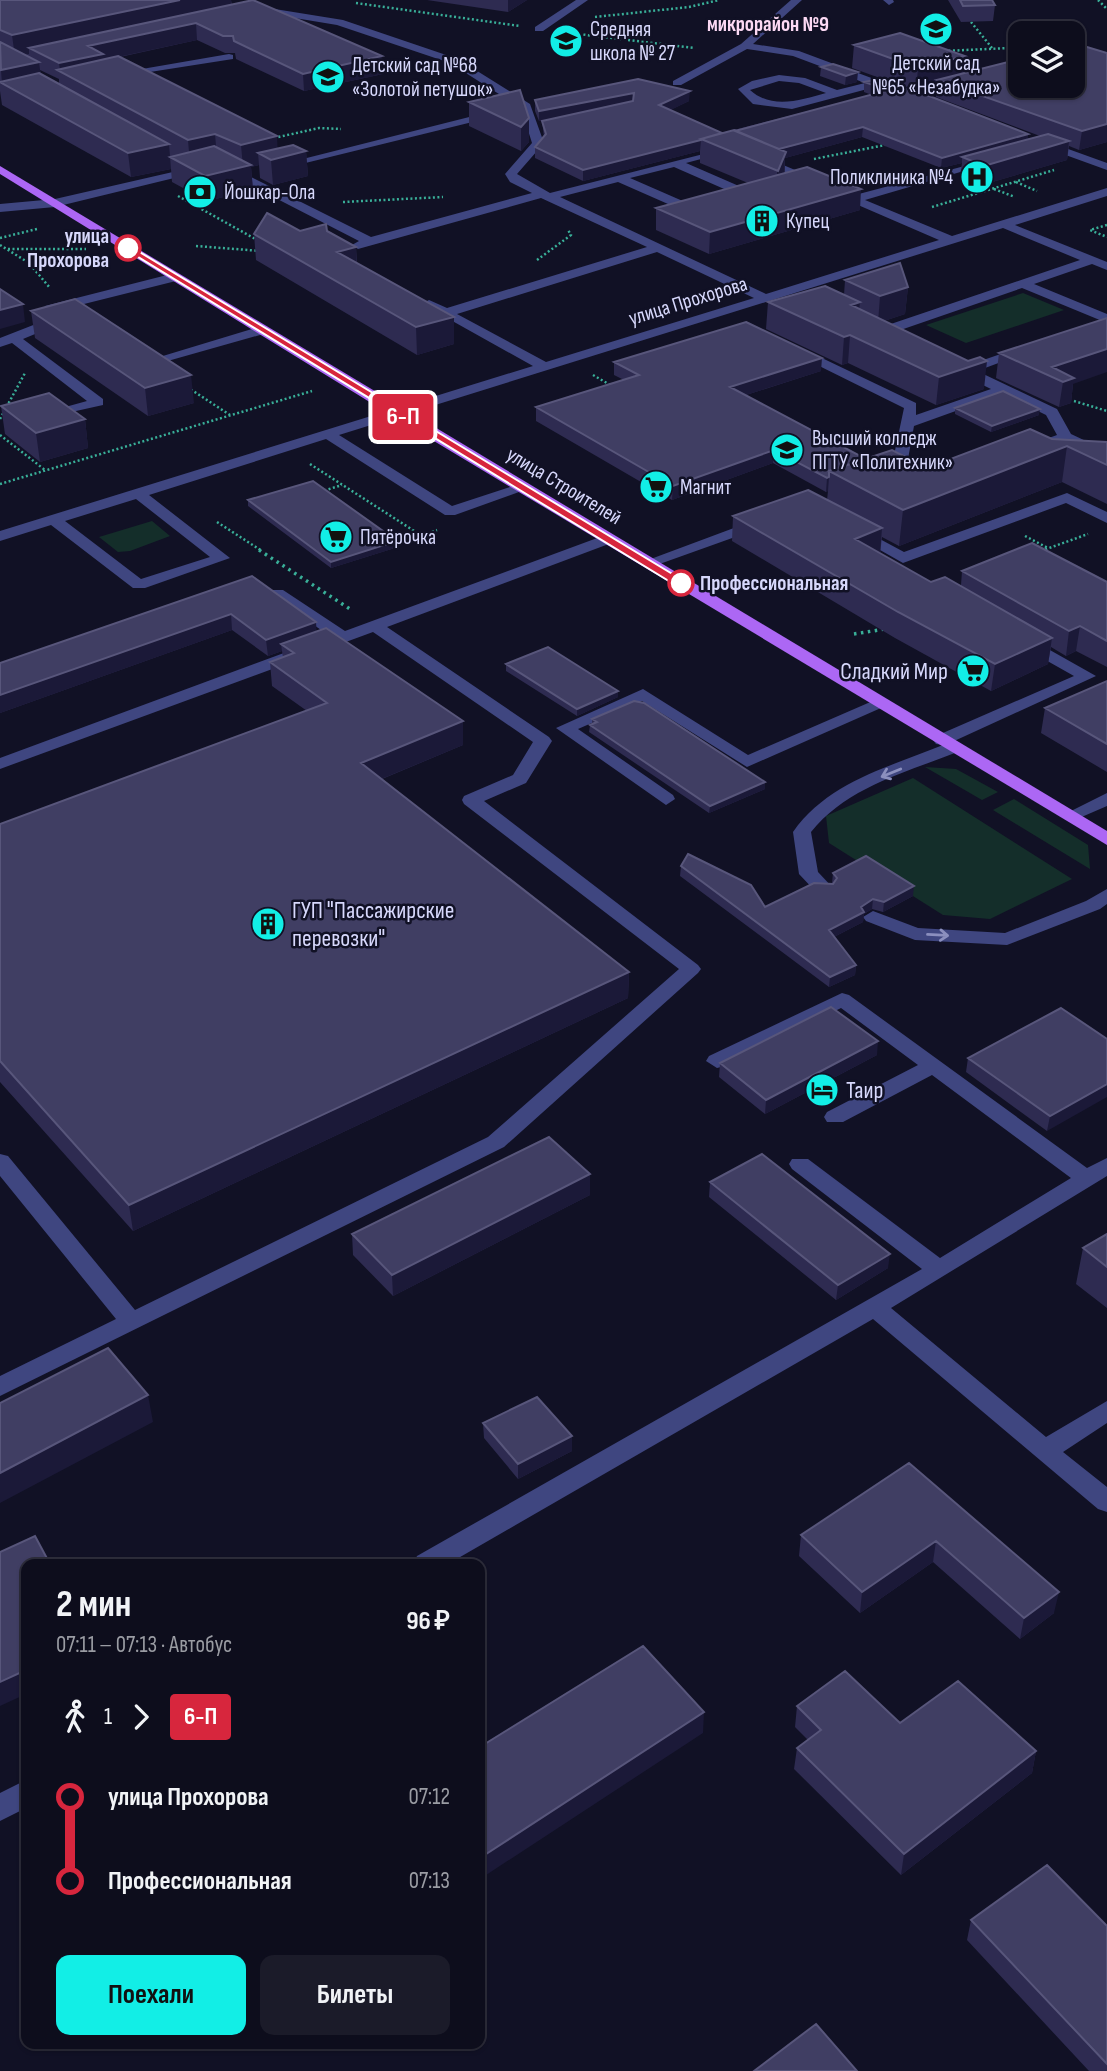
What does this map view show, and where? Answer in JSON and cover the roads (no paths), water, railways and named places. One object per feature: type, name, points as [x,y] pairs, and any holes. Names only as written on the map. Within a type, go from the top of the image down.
[{"type":"main road","name":"улица Строителей","points":[[0,169],[399,414],[1107,839]]},
{"type":"street","points":[[539,29],[583,0]]},
{"type":"street","points":[[677,83],[741,48],[797,0]]},
{"type":"street","points":[[238,7],[339,22],[454,61],[526,106],[538,143],[511,174],[514,180],[767,299]]},
{"type":"street","points":[[249,13],[262,10]]},
{"type":"street","points":[[741,48],[795,53],[937,105]]},
{"type":"street","points":[[108,76],[229,57]]},
{"type":"street","points":[[132,71],[156,84]]},
{"type":"street","points":[[916,97],[1008,72]]},
{"type":"street","points":[[836,94],[813,83],[786,75],[761,79],[743,89],[757,102],[792,106],[836,94],[876,83]]},
{"type":"street","points":[[241,176],[526,106]]},
{"type":"street","points":[[535,128],[548,125]]},
{"type":"street","points":[[1039,144],[1107,167]]},
{"type":"street","points":[[346,249],[734,148],[952,241]]},
{"type":"street","points":[[286,150],[306,160]]},
{"type":"street","points":[[855,199],[997,159]]},
{"type":"street","points":[[676,163],[751,196]]},
{"type":"street","points":[[177,164],[189,171]]},
{"type":"street","points":[[0,208],[55,203],[213,165],[241,176],[370,242]]},
{"type":"street","points":[[620,178],[697,212]]},
{"type":"street","name":"улица Прохорова","points":[[0,536],[1107,192]]},
{"type":"street","points":[[1003,224],[1107,266]]},
{"type":"street","points":[[446,313],[658,248]]},
{"type":"street","points":[[905,343],[874,329],[1092,260]]},
{"type":"street","points":[[7,341],[47,324],[50,309],[175,277]]},
{"type":"street","points":[[1023,284],[1103,323]]},
{"type":"street","points":[[792,290],[817,302]]},
{"type":"street","points":[[412,295],[547,368]]},
{"type":"street","points":[[719,314],[744,326]]},
{"type":"street","points":[[150,362],[262,330]]},
{"type":"street","points":[[7,341],[44,361],[98,402],[63,412]]},
{"type":"street","points":[[779,343],[911,406],[900,460],[912,468]]},
{"type":"street","points":[[965,371],[1042,344]]},
{"type":"street","points":[[941,360],[1052,412],[1065,437],[1107,457]]},
{"type":"street","points":[[906,424],[1003,389]]},
{"type":"street","points":[[330,435],[450,512],[522,488]]},
{"type":"street","points":[[1021,453],[1065,437]]},
{"type":"street","points":[[886,477],[928,463],[976,468]]},
{"type":"street","points":[[54,520],[139,585],[222,558],[139,494]]},
{"type":"street","points":[[843,525],[903,558],[1067,498],[1107,518]]},
{"type":"street","points":[[648,563],[772,519]]},
{"type":"street","points":[[0,764],[608,540]]},
{"type":"street","points":[[277,593],[343,638]]},
{"type":"street","points":[[0,1387],[496,1142],[691,969],[471,800],[520,779],[543,741],[375,626]]},
{"type":"street","points":[[823,888],[809,874],[802,832],[815,812],[847,791],[1087,676],[1009,632]]},
{"type":"street","points":[[666,799],[565,727],[643,694],[747,762],[881,704]]},
{"type":"street","points":[[1070,816],[1107,799]]},
{"type":"street","points":[[873,917],[915,934],[1007,939],[1093,905],[1107,895]]},
{"type":"street","points":[[435,1559],[939,1270],[1097,1173],[933,1066],[842,999],[717,1061]]},
{"type":"street","points":[[835,1117],[933,1066]]},
{"type":"street","points":[[0,1161],[132,1322]]},
{"type":"street","points":[[800,1164],[939,1270]]},
{"type":"street","points":[[874,1307],[1107,1502]]},
{"type":"street","points":[[1045,1451],[1107,1410]]},
{"type":"street","points":[[0,1808],[21,1796]]},
{"type":"place","name":"Детский сад №65 «Незабудка»","points":[[936,29]]},
{"type":"place","name":"Средняя школа № 27","points":[[566,41]]},
{"type":"place","name":"Детский сад №68 «Золотой петушок»","points":[[328,77]]},
{"type":"place","name":"Поликлиника №4","points":[[977,177]]},
{"type":"place","name":"Йошкар-Ола","points":[[200,192]]},
{"type":"place","name":"Купец","points":[[762,221]]},
{"type":"place","name":"улица Прохорова","points":[[128,248]]},
{"type":"place","name":"Высший колледж ПГТУ «Политехник»","points":[[787,450]]},
{"type":"place","name":"Магнит","points":[[656,487]]},
{"type":"place","name":"Пятёрочка","points":[[336,537]]},
{"type":"place","name":"Профессиональная","points":[[681,583]]},
{"type":"place","name":"Сладкий Мир","points":[[973,671]]},
{"type":"place","name":"ГУП \"Пассажирские перевозки\"","points":[[268,924]]},
{"type":"place","name":"Таир","points":[[822,1090]]},
{"type":"district","name":"микрорайон №9","points":[[768,24]]}]
